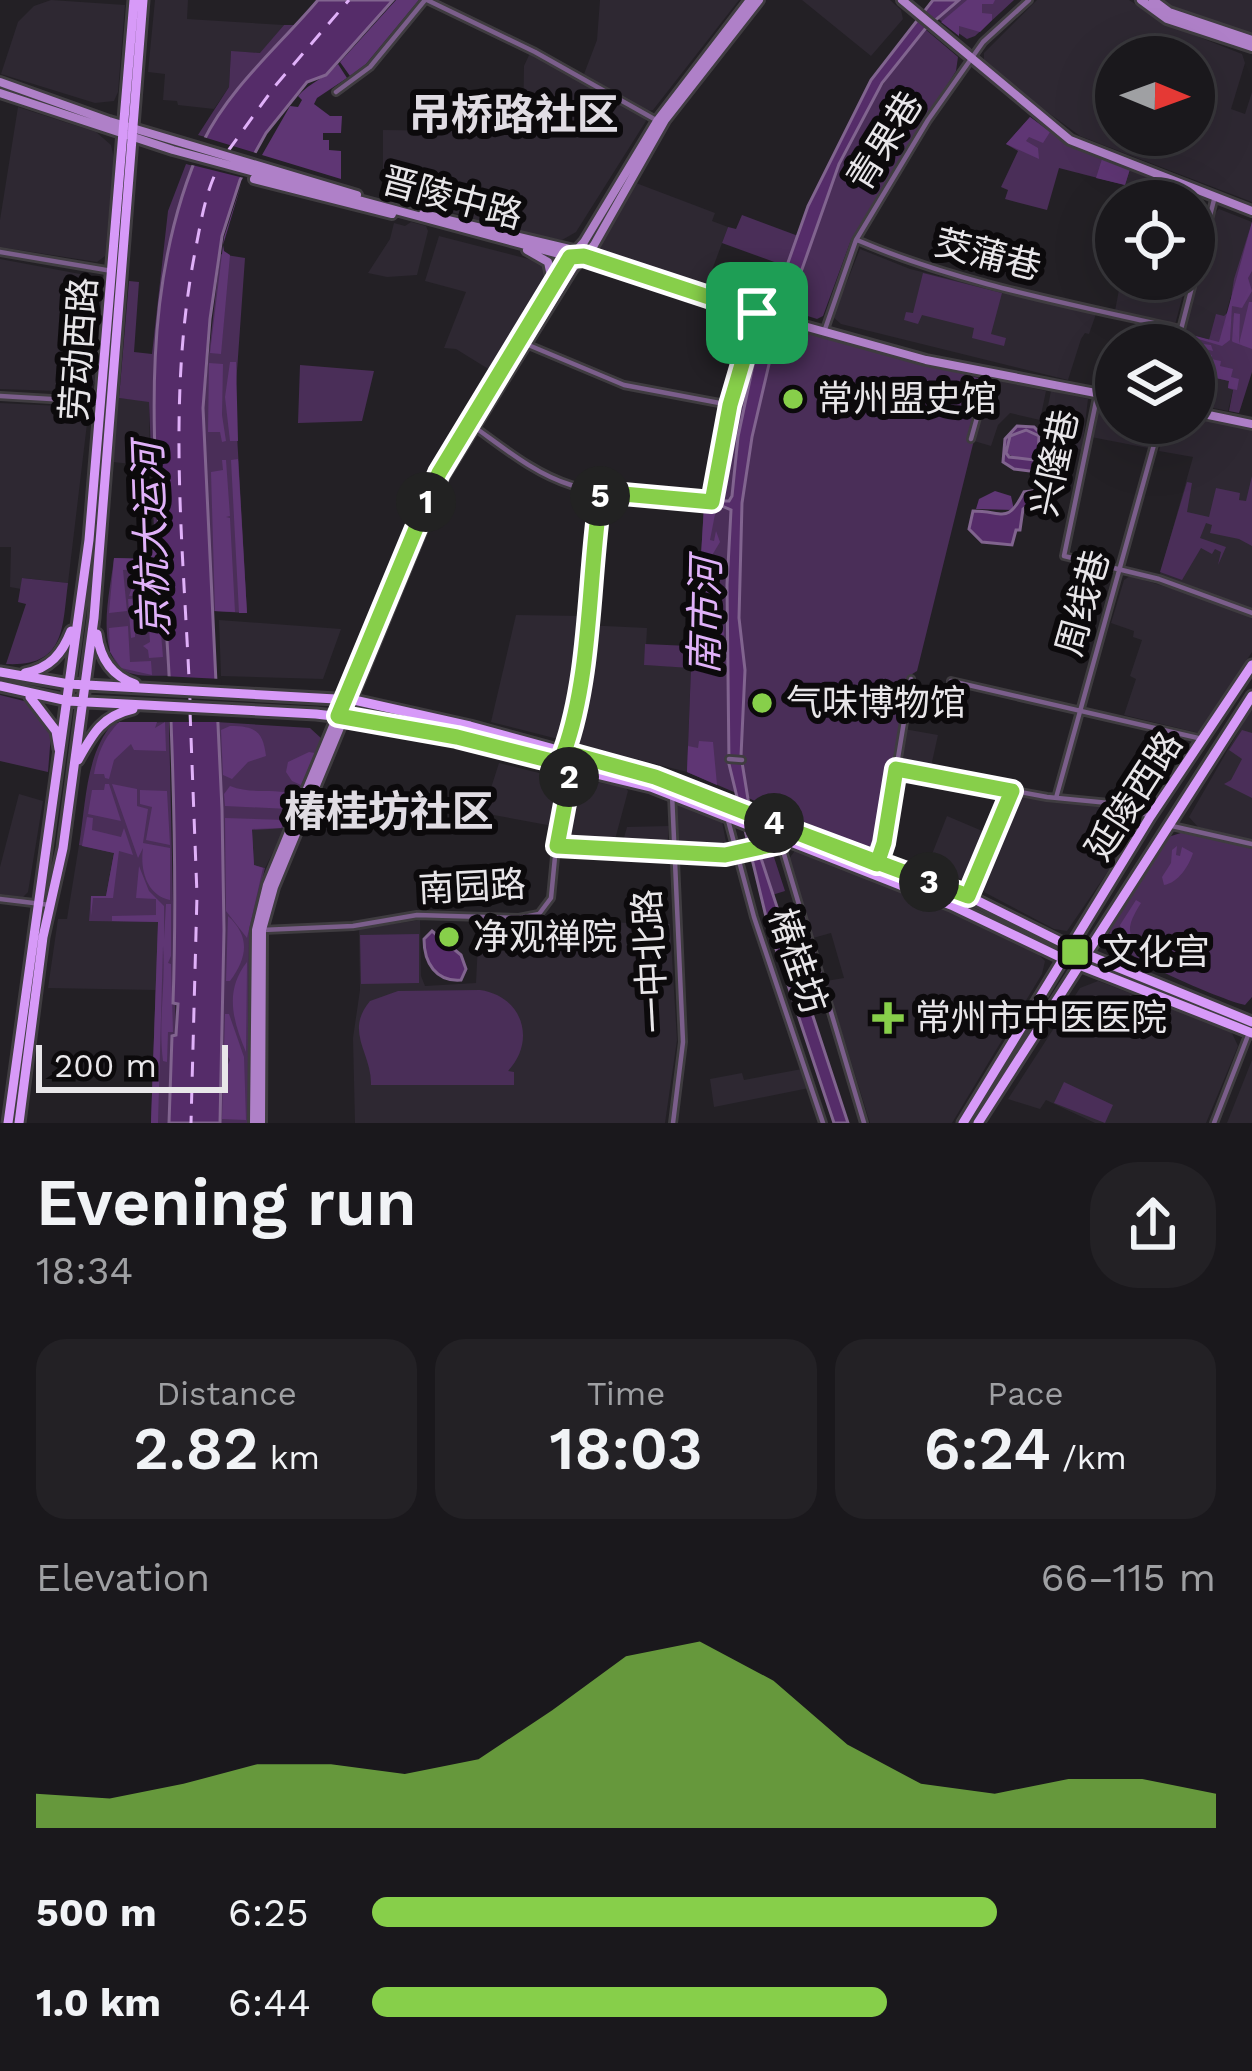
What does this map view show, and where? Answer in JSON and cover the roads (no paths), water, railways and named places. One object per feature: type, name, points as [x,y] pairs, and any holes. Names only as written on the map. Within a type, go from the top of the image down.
[{"type":"main road","name":"劳动西路","points":[[8,1123],[89,540],[138,0]]},
{"type":"main road","points":[[257,1123],[259,930],[267,885],[342,717],[439,473],[552,284],[577,255],[594,245],[660,122],[754,0]]},
{"type":"main road","points":[[902,0],[1070,140],[1174,180]]},
{"type":"main road","points":[[1141,0],[1167,19],[1252,43]]},
{"type":"main road","points":[[1153,0],[1169,13],[1252,43]]},
{"type":"main road","points":[[0,82],[128,131]]},
{"type":"main road","points":[[0,93],[128,131]]},
{"type":"main road","name":"劳动西路","points":[[20,1123],[87,685],[124,272],[128,131]]},
{"type":"main road","name":"晋陵中路","points":[[128,131],[410,215],[577,255]]},
{"type":"main road","name":"晋陵中路","points":[[257,172],[577,255],[824,332]]},
{"type":"main road","points":[[1215,196],[1252,211]]},
{"type":"main road","points":[[509,242],[548,262],[554,273],[552,284]]},
{"type":"main road","points":[[349,699],[436,494],[577,255]]},
{"type":"main road","points":[[824,332],[989,375],[1095,394]]},
{"type":"main road","points":[[1215,416],[1252,424]]},
{"type":"main road","points":[[6,673],[32,672],[51,663],[64,649],[78,615]]},
{"type":"main road","points":[[94,618],[98,645],[108,666],[120,679],[146,688]]},
{"type":"main road","name":"延陵西路","points":[[963,1123],[1150,817],[1252,665]]},
{"type":"main road","points":[[6,673],[70,684],[349,699],[655,777],[733,813]]},
{"type":"main road","points":[[0,686],[85,703],[342,717],[457,737],[572,766],[775,824],[968,896],[1071,948],[1082,960]]},
{"type":"main road","points":[[15,689],[34,699],[45,714],[56,731],[61,760]]},
{"type":"main road","name":"延陵西路","points":[[978,1123],[1252,696]]},
{"type":"main road","points":[[76,764],[98,725],[114,713],[146,705]]},
{"type":"main road","points":[[754,820],[779,839],[951,905],[1064,959],[1082,960],[1251,1028]]},
{"type":"street","points":[[336,92],[370,67],[426,0],[535,52],[660,122]]},
{"type":"street","points":[[918,12],[926,0]]},
{"type":"street","name":"青果巷","points":[[824,332],[856,240],[972,55],[1029,0]]},
{"type":"street","name":"茭蒲巷","points":[[856,240],[968,280],[1158,324]]},
{"type":"street","points":[[0,252],[124,272]]},
{"type":"street","points":[[779,279],[795,285]]},
{"type":"street","points":[[473,426],[527,464],[568,485],[712,502],[730,405],[761,314]]},
{"type":"street","points":[[526,344],[624,385],[730,405]]},
{"type":"street","points":[[971,439],[989,375]]},
{"type":"street","points":[[0,396],[102,402]]},
{"type":"street","name":"兴隆巷","points":[[1095,404],[1064,556],[1122,570]]},
{"type":"street","name":"周线巷","points":[[1056,798],[1155,444]]},
{"type":"street","points":[[564,752],[580,701],[601,492]]},
{"type":"street","points":[[1122,570],[1252,614]]},
{"type":"street","points":[[877,864],[911,680]]},
{"type":"street","points":[[951,681],[1204,740]]},
{"type":"street","points":[[729,760],[742,760]]},
{"type":"street","name":"南园路","points":[[259,930],[353,926],[417,915],[519,918],[539,914],[551,898],[572,766]]},
{"type":"street","points":[[896,769],[1056,798],[1119,804],[1150,817]]},
{"type":"street","points":[[968,896],[1012,791]]},
{"type":"street","name":"一中北路","points":[[672,794],[683,1042],[674,1123]]},
{"type":"street","name":"椿桂坊","points":[[733,813],[737,853],[823,1123]]},
{"type":"street","points":[[775,824],[864,1123]]},
{"type":"street","points":[[1166,824],[1252,844]]},
{"type":"street","points":[[557,846],[737,853],[779,839]]},
{"type":"street","points":[[0,898],[50,905]]},
{"type":"street","points":[[1214,1123],[1251,1028]]},
{"type":"place","name":"常州盟史馆","points":[[793,399]]},
{"type":"place","name":"气味博物馆","points":[[762,703]]},
{"type":"place","name":"净观禅院","points":[[449,937]]},
{"type":"place","name":"文化宫","points":[[1075,952]]},
{"type":"place","name":"常州市中医医院","points":[[888,1018]]},
{"type":"district","name":"吊桥路社区","points":[[514,114]]},
{"type":"district","name":"椿桂坊社区","points":[[389,811]]},
{"type":"water label","name":"京杭大运河","points":[[151,540]]},
{"type":"water label","name":"南市河","points":[[705,616]]}]
